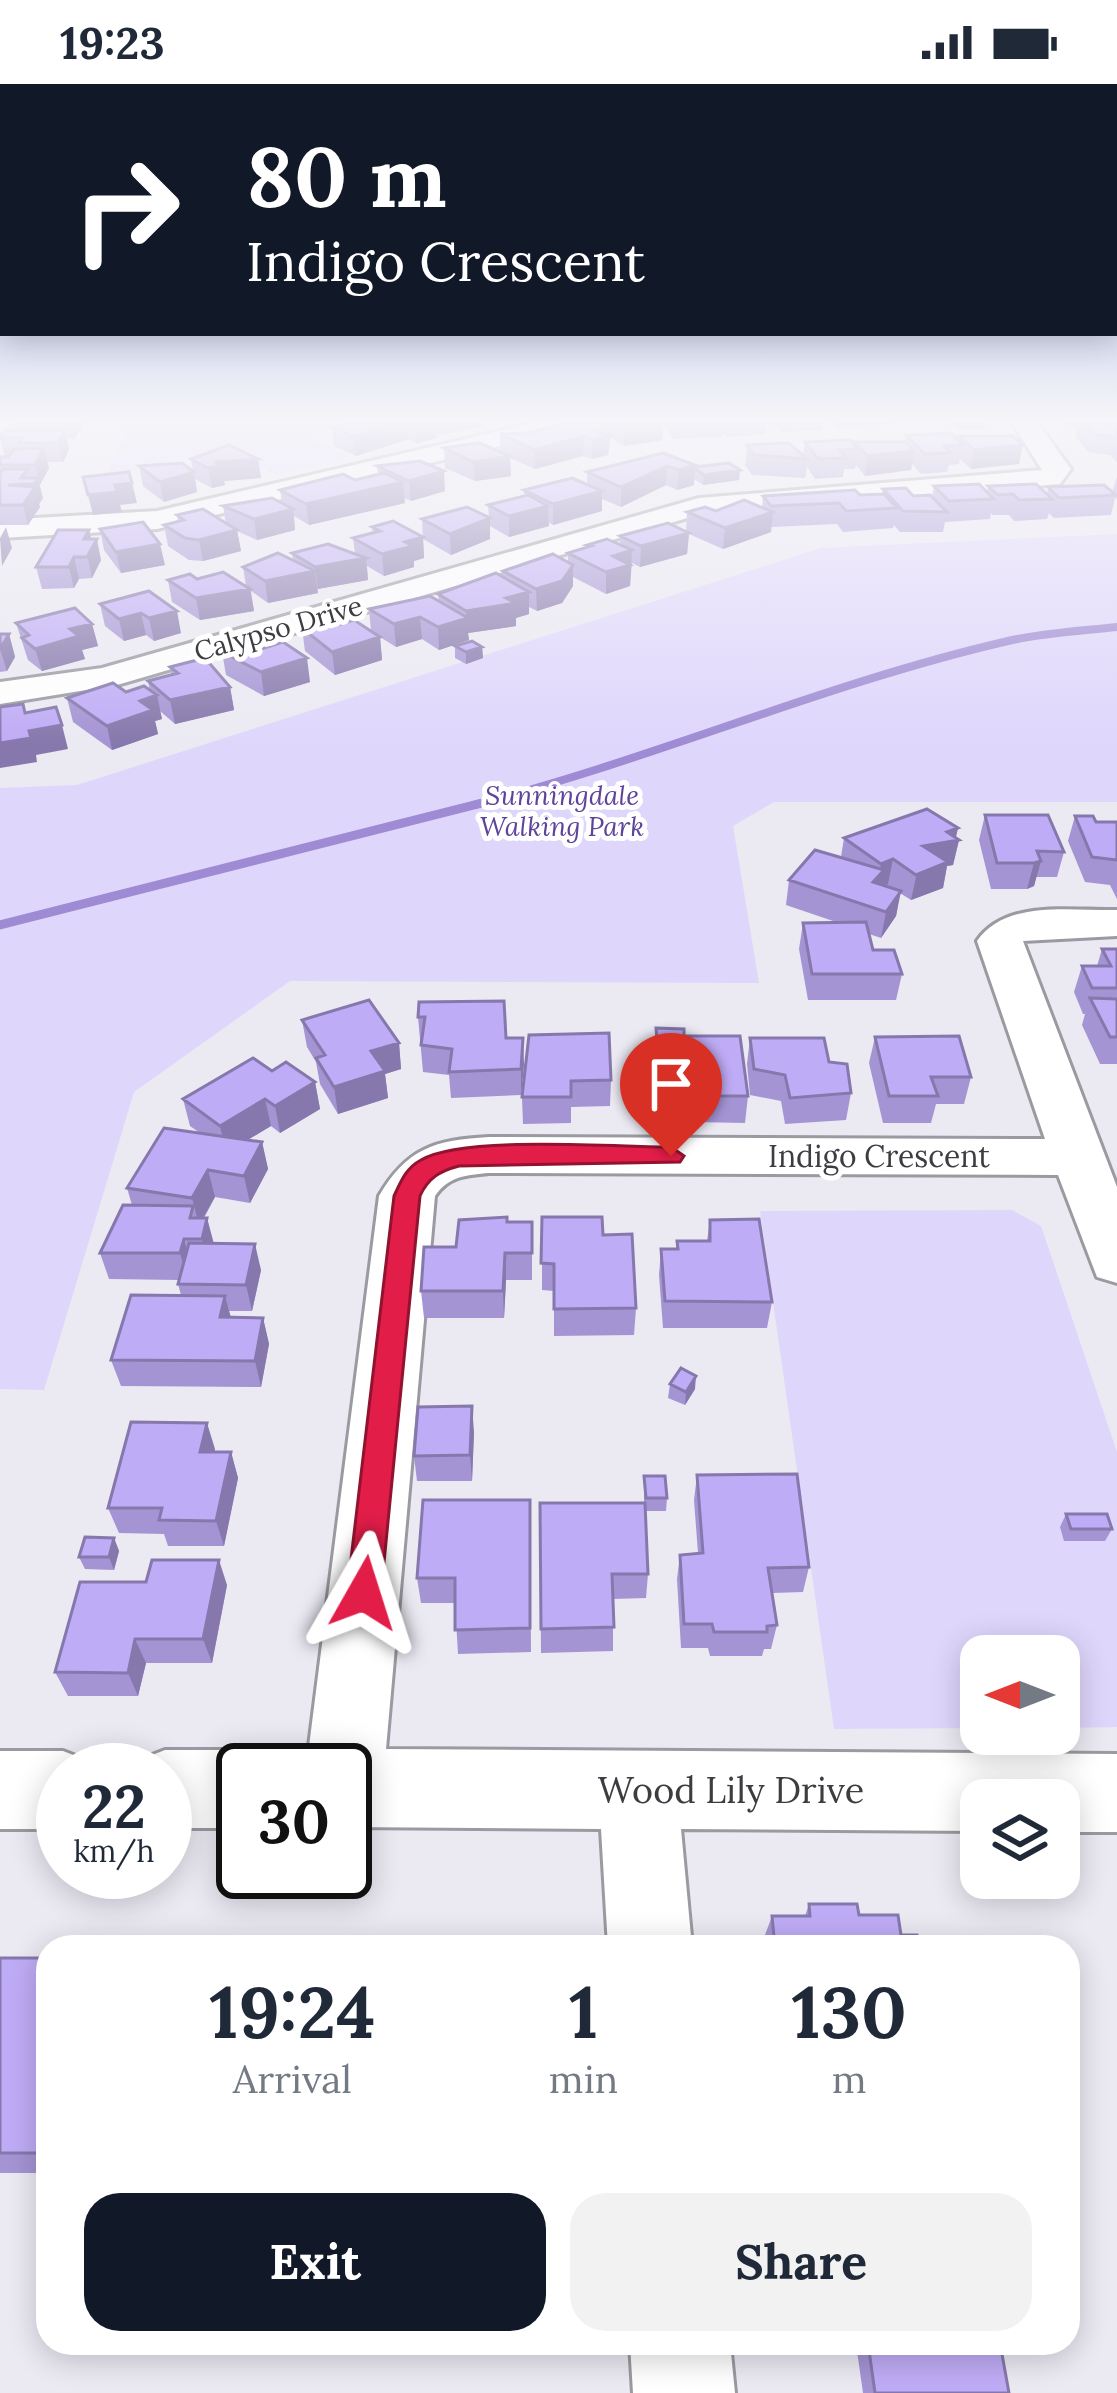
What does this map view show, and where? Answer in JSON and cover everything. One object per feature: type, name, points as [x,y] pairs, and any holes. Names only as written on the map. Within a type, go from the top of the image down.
[{"type":"street","name":"Calypso Drive","points":[[0,693],[105,678],[620,529]]},
{"type":"street","points":[[1117,923],[1021,926],[1006,931],[1000,940],[1117,1262]]},
{"type":"street","name":"Indigo Crescent","points":[[348,1743],[407,1196],[415,1178],[432,1164],[489,1155],[1081,1157]]},
{"type":"street","name":"Wood Lily Drive","points":[[372,1788],[1117,1793]]},
{"type":"street","points":[[0,1790],[36,1790]]},
{"type":"street","points":[[638,1790],[649,1935]]},
{"type":"street","points":[[681,2355],[684,2393]]},
{"type":"green space","name":"Sunningdale Walking Park","points":[[1117,534],[1117,802],[774,802],[733,826],[759,983],[290,981],[134,1092],[44,1390],[0,1389],[0,788],[77,785],[821,548]]},
{"type":"green space","points":[[1012,1210],[1041,1226],[1117,1452],[1117,1727],[1080,1728],[1080,1635],[960,1635],[960,1728],[834,1729],[760,1211]]},
{"type":"building","points":[[100,529],[148,529],[160,544],[116,552]]},
{"type":"building","points":[[170,529],[237,530],[199,540]]},
{"type":"building","points":[[376,529],[408,529],[423,537],[405,542],[413,546],[382,554],[353,538],[380,531]]},
{"type":"building","points":[[647,529],[689,533],[641,546],[620,536]]},
{"type":"building","points":[[58,530],[89,530],[84,539],[97,539],[87,557],[74,557],[69,567],[36,567]]},
{"type":"building","points":[[607,539],[632,550],[613,556],[630,565],[606,572],[568,553],[591,546],[587,545]]},
{"type":"building","points":[[328,544],[366,558],[315,567],[292,553]]},
{"type":"building","points":[[278,553],[315,571],[265,581],[243,567]]},
{"type":"building","points":[[553,554],[573,565],[562,581],[536,589],[503,571]]},
{"type":"building","points":[[223,572],[250,589],[196,598],[168,580],[190,574],[197,579]]},
{"type":"building","points":[[496,573],[529,592],[506,598],[516,603],[466,611],[438,594]]},
{"type":"building","points":[[149,591],[177,611],[119,619],[100,604]]},
{"type":"building","points":[[430,596],[468,618],[438,627],[420,617],[394,624],[369,609]]},
{"type":"building","points":[[75,608],[92,624],[70,629],[79,636],[35,649],[22,638],[29,635],[16,623]]},
{"type":"building","points":[[354,620],[380,637],[332,652],[302,628],[327,621],[334,626]]},
{"type":"building","points":[[472,641],[482,647],[466,652],[455,646]]},
{"type":"building","points":[[283,642],[307,658],[261,672],[222,652],[252,643],[261,649]]},
{"type":"building","points":[[205,658],[230,687],[170,700],[148,681],[178,673],[170,667]]},
{"type":"building","points":[[113,683],[126,692],[144,686],[157,695],[140,701],[153,710],[107,726],[67,698]]},
{"type":"building","points":[[23,704],[25,713],[56,707],[62,725],[29,731],[31,738],[0,743],[0,707]]},
{"type":"building","points":[[927,809],[958,828],[947,832],[959,840],[923,846],[948,862],[916,875],[893,859],[881,864],[844,838]]},
{"type":"building","points":[[985,815],[1048,815],[1064,852],[1037,851],[1041,861],[1034,863],[997,863]]},
{"type":"building","points":[[1075,816],[1117,822],[1117,860],[1092,857]]},
{"type":"building","points":[[815,850],[884,870],[873,882],[901,891],[886,912],[789,880]]},
{"type":"building","points":[[866,922],[873,950],[894,950],[902,974],[812,974],[803,923]]},
{"type":"building","points":[[1102,949],[1117,949],[1117,988],[1092,988],[1082,966],[1111,966]]},
{"type":"building","points":[[1090,998],[1117,999],[1117,1037],[1110,1037]]},
{"type":"building","points":[[369,1000],[399,1043],[371,1051],[385,1071],[334,1087],[316,1058],[325,1055],[302,1020]]},
{"type":"building","points":[[504,1001],[506,1038],[523,1038],[521,1069],[449,1072],[452,1049],[421,1045],[425,1017],[418,1017],[419,1002]]},
{"type":"building","points":[[656,1028],[684,1029],[684,1036],[740,1036],[748,1096],[697,1096],[696,1086],[678,1085],[677,1077],[660,1077]]},
{"type":"building","points":[[609,1033],[611,1080],[571,1081],[571,1097],[522,1097],[529,1035]]},
{"type":"building","points":[[959,1036],[971,1077],[931,1077],[938,1096],[889,1096],[875,1037]]},
{"type":"building","points":[[750,1038],[824,1038],[829,1062],[847,1064],[851,1093],[790,1098],[785,1075],[754,1069]]},
{"type":"building","points":[[253,1058],[272,1071],[286,1062],[315,1082],[275,1106],[265,1099],[220,1126],[183,1099]]},
{"type":"building","points":[[164,1128],[262,1142],[244,1176],[208,1170],[192,1198],[127,1188]]},
{"type":"building","points":[[123,1205],[193,1206],[190,1218],[207,1218],[202,1239],[184,1239],[180,1253],[100,1253]]},
{"type":"building","points":[[507,1217],[507,1222],[532,1222],[532,1253],[505,1253],[503,1291],[421,1291],[424,1247],[456,1247],[459,1220]]},
{"type":"building","points":[[542,1217],[602,1217],[603,1235],[632,1234],[636,1308],[554,1309],[554,1264],[541,1263]]},
{"type":"building","points":[[759,1219],[772,1302],[665,1301],[661,1249],[678,1249],[677,1241],[710,1241],[710,1220]]},
{"type":"building","points":[[189,1243],[255,1244],[246,1285],[178,1284]]},
{"type":"building","points":[[131,1295],[225,1296],[220,1317],[263,1318],[255,1361],[111,1360]]},
{"type":"building","points":[[681,1368],[696,1376],[686,1392],[670,1384]]},
{"type":"building","points":[[472,1406],[470,1455],[414,1456],[418,1407]]},
{"type":"building","points":[[131,1422],[207,1423],[200,1452],[231,1452],[216,1521],[159,1520],[162,1508],[108,1508]]},
{"type":"building","points":[[797,1474],[809,1567],[768,1568],[777,1625],[767,1626],[767,1632],[714,1632],[712,1624],[684,1624],[680,1555],[703,1553],[697,1475]]},
{"type":"building","points":[[644,1476],[665,1476],[667,1498],[646,1498]]},
{"type":"building","points":[[423,1500],[530,1500],[530,1628],[455,1630],[455,1578],[417,1578]]},
{"type":"building","points":[[540,1503],[645,1503],[648,1574],[612,1574],[614,1627],[541,1629]]},
{"type":"building","points":[[1066,1514],[1107,1514],[1112,1529],[1071,1529]]},
{"type":"building","points":[[85,1537],[114,1538],[109,1557],[79,1557]]},
{"type":"building","points":[[152,1560],[219,1560],[203,1639],[135,1639],[128,1673],[55,1672],[80,1582],[146,1582]]},
{"type":"building","points":[[809,1904],[857,1904],[859,1915],[898,1915],[901,1935],[774,1935],[772,1916],[810,1916]]},
{"type":"building","points":[[0,1958],[36,1958],[36,2153],[0,2153]]},
{"type":"building","points":[[870,2355],[1002,2355],[1009,2393],[875,2393]]},
{"type":"waterway","points":[[474,805],[940,658],[1021,638],[1117,627]]},
{"type":"waterway","points":[[0,925],[486,802]]},
{"type":"route","points":[[364,1593],[407,1196],[415,1178],[432,1164],[458,1157],[671,1156]]}]
